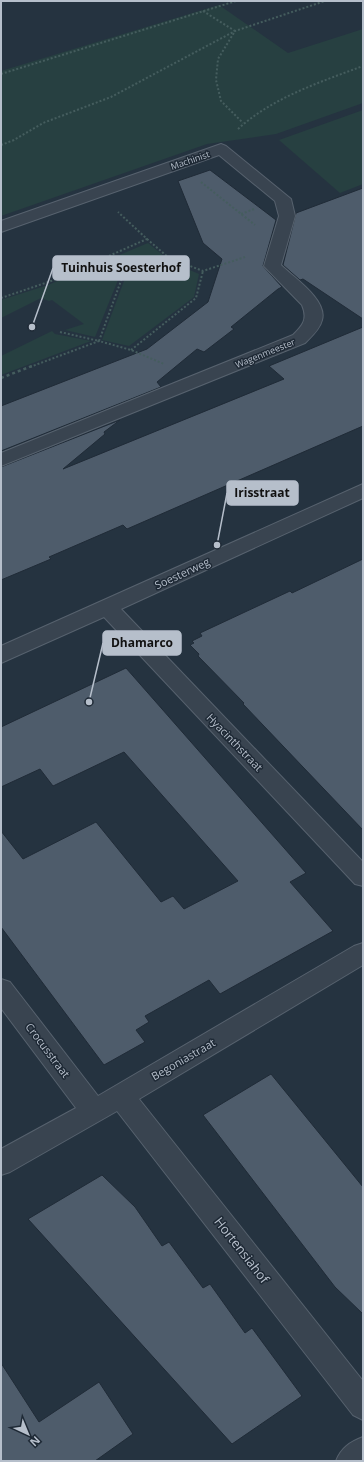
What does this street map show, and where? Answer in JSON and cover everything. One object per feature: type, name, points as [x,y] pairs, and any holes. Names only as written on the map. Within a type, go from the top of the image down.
[{"type":"street","name":"Machinist","points":[[1,227],[221,150]]},
{"type":"street","name":"Wagenmeester","points":[[1,460],[299,339],[309,329],[314,319],[313,309],[308,298],[272,266],[287,216],[283,199],[221,150]]},
{"type":"street","name":"Soesterweg","points":[[1,655],[362,491]]},
{"type":"street","name":"Hyacinthstraat","points":[[106,607],[363,877]]},
{"type":"street","name":"Begoniastraat","points":[[1,1164],[121,1096],[363,953]]},
{"type":"street","name":"Crocusstraat","points":[[1,989],[94,1111]]},
{"type":"street","name":"Hortensiahof","points":[[121,1096],[363,1405]]},
{"type":"street","points":[[351,1461],[363,1452]]},
{"type":"path","points":[[1,74],[236,1]]},
{"type":"path","points":[[1,145],[14,140],[43,123],[111,97],[235,31],[325,1]]},
{"type":"path","points":[[203,11],[235,31]]},
{"type":"path","points":[[235,31],[218,58],[216,80],[221,100],[243,123]]},
{"type":"path","name":"Machinist","points":[[221,150],[243,123],[285,99],[363,66]]},
{"type":"path","points":[[178,164],[277,249]]},
{"type":"path","points":[[97,193],[169,258],[203,271],[258,253],[277,249]]},
{"type":"path","points":[[1,298],[57,280],[147,239]]},
{"type":"path","points":[[99,342],[122,278],[130,271],[169,258]]},
{"type":"path","points":[[131,350],[196,298],[203,271]]},
{"type":"path","points":[[60,332],[131,350],[198,380]]},
{"type":"path","points":[[1,378],[99,342]]},
{"type":"green space","points":[[219,5],[288,53],[363,29],[363,103],[276,134],[207,144],[1,216],[1,71]]},
{"type":"green space","points":[[363,110],[363,184],[340,193],[279,140]]},
{"type":"green space","points":[[148,243],[164,256],[163,258],[126,269],[100,270],[92,276],[92,278],[115,277],[118,280],[95,337],[65,330],[84,324],[52,300],[49,301],[41,298],[1,318],[1,300],[48,285]]},
{"type":"green space","points":[[169,261],[199,274],[194,297],[129,346],[102,340],[124,281],[131,273]]},
{"type":"green space","points":[[52,331],[55,334],[91,341],[1,375],[1,356]]},
{"type":"building","points":[[210,170],[276,220],[263,266],[282,287],[231,327],[234,329],[204,352],[197,349],[157,382],[161,387],[1,451],[1,406],[147,349],[208,302],[222,259],[203,243],[178,181]]},
{"type":"building","points":[[363,188],[363,319],[303,279],[300,280],[283,265],[296,213]]},
{"type":"building","points":[[363,327],[363,426],[127,529],[123,525],[49,557],[51,559],[1,580],[1,467],[120,420],[104,432],[105,434],[63,469],[284,379],[269,366]]},
{"type":"building","points":[[363,559],[363,830],[198,656],[199,654],[190,645],[194,643],[192,641],[202,636],[200,633],[290,591],[292,593]]},
{"type":"building","points":[[126,668],[306,873],[290,882],[333,931],[220,994],[209,980],[145,1016],[149,1022],[136,1030],[145,1042],[104,1065],[1,927],[1,831],[23,859],[96,822],[161,902],[173,896],[184,909],[238,881],[124,752],[53,786],[40,769],[1,787],[1,727]]},
{"type":"building","points":[[271,1074],[363,1187],[363,1314],[335,1287],[203,1115]]},
{"type":"building","points":[[102,1175],[135,1207],[162,1246],[169,1242],[203,1288],[210,1284],[245,1333],[252,1328],[302,1396],[232,1444],[28,1219]]},
{"type":"building","points":[[1,1363],[39,1422],[99,1382],[133,1434],[95,1461],[1,1461]]},
{"type":"place","name":"Tuinhuis Soesterhof","points":[[32,327]]},
{"type":"place","name":"Irisstraat","points":[[217,545]]},
{"type":"place","name":"Dhamarco","points":[[89,702]]}]
